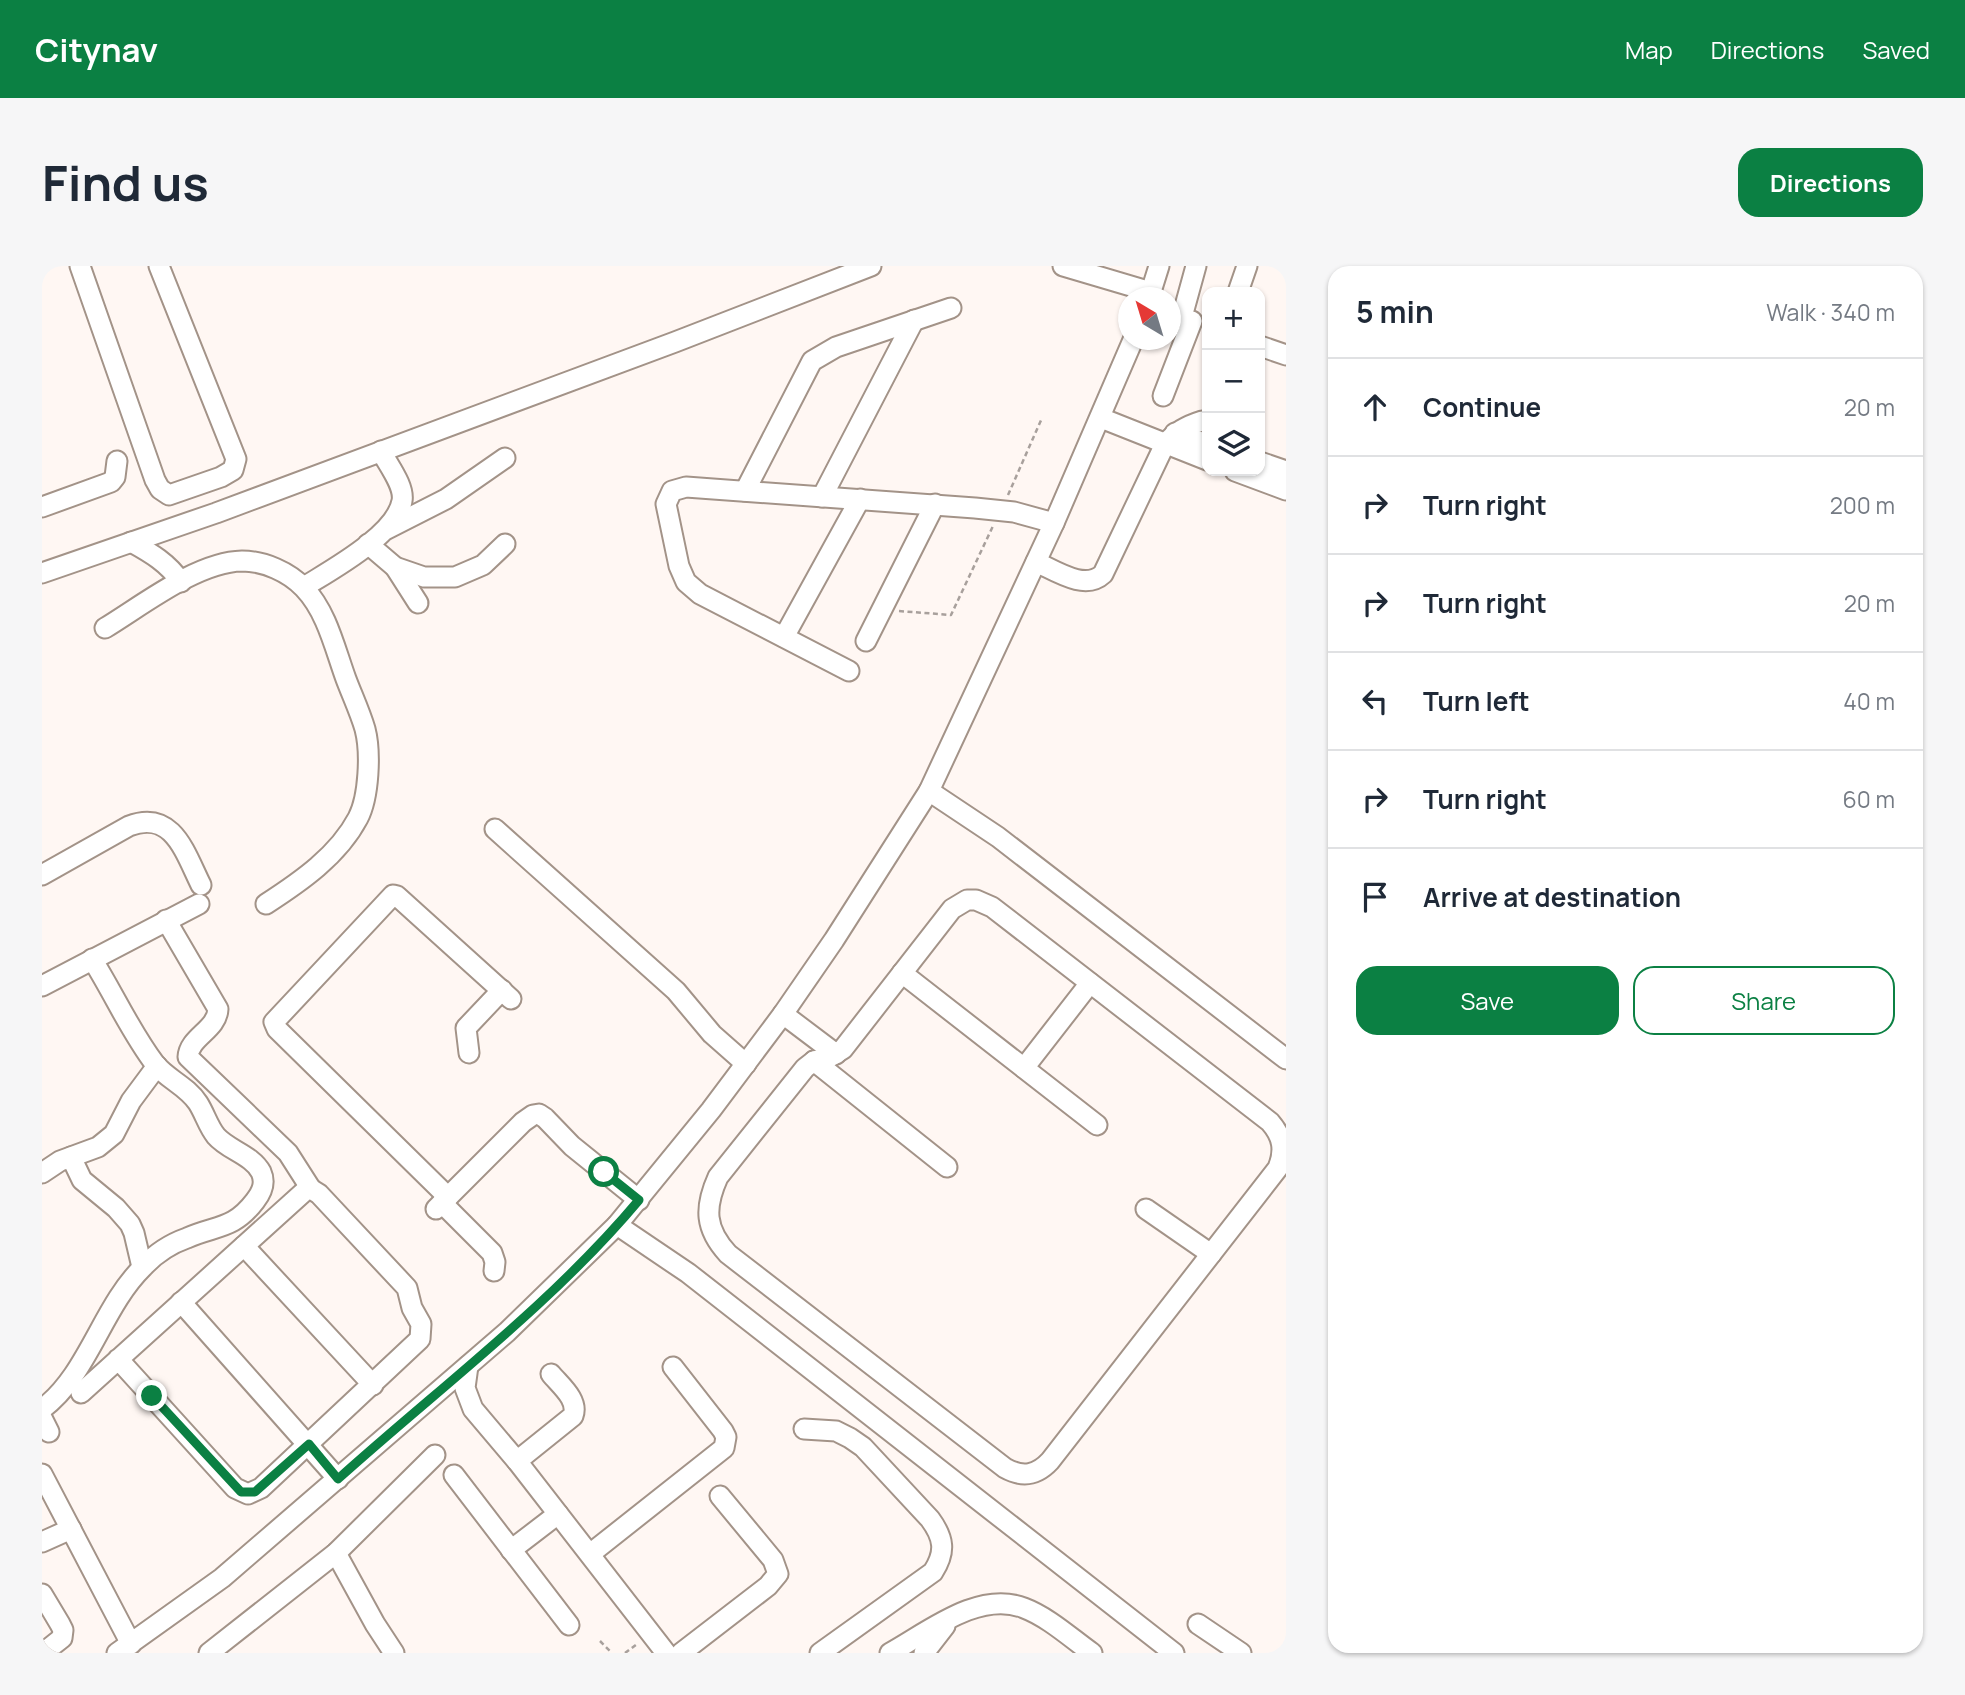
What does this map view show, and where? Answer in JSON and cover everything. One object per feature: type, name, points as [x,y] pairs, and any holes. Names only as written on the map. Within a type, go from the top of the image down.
[{"type":"street","points":[[80,266],[157,485],[163,493],[169,495],[233,470],[236,459],[159,266]]},
{"type":"street","points":[[42,573],[216,513],[871,266]]},
{"type":"street","points":[[1063,266],[1126,287]]},
{"type":"street","points":[[1152,287],[1159,266]]},
{"type":"street","points":[[1163,396],[1188,319],[1196,266]]},
{"type":"street","points":[[1240,287],[1247,266]]},
{"type":"street","points":[[745,491],[813,361],[836,347],[951,308]]},
{"type":"street","points":[[822,497],[914,320]]},
{"type":"street","points":[[1265,347],[1286,355]]},
{"type":"street","points":[[42,1474],[71,1529],[124,1648],[222,1578],[338,1479],[535,1306],[617,1226],[783,1014],[834,940],[929,791],[1054,523],[1129,350]]},
{"type":"street","points":[[1101,418],[1170,439],[1202,443]]},
{"type":"street","points":[[1036,562],[1079,580],[1096,580],[1103,574],[1170,439],[1188,425],[1202,421]]},
{"type":"street","points":[[1170,439],[1202,457]]},
{"type":"street","points":[[375,538],[395,518],[402,501],[401,490],[381,451]]},
{"type":"street","points":[[304,587],[375,538],[446,499],[505,458]]},
{"type":"street","points":[[42,507],[111,482],[115,477],[117,461]]},
{"type":"street","points":[[1265,464],[1286,471]]},
{"type":"street","points":[[1248,476],[1286,490]]},
{"type":"street","points":[[206,482],[216,513]]},
{"type":"street","points":[[849,671],[699,594],[685,582],[666,504],[673,491],[686,487],[935,504],[1001,511],[1054,523]]},
{"type":"street","points":[[784,638],[860,499]]},
{"type":"street","points":[[866,641],[935,504]]},
{"type":"street","points":[[375,538],[418,603]]},
{"type":"street","points":[[131,542],[163,561],[181,582]]},
{"type":"street","points":[[396,567],[424,577],[455,577],[483,565],[505,544]]},
{"type":"street","points":[[105,628],[203,569],[224,562],[246,561],[277,569],[304,587],[317,604],[365,731],[368,774],[359,817],[333,851],[301,881],[265,904]]},
{"type":"street","points":[[929,791],[998,837],[1286,1059]]},
{"type":"street","points":[[42,875],[129,826],[152,822],[173,832],[200,894],[166,920],[42,986]]},
{"type":"street","points":[[495,829],[676,991],[719,1041],[746,1064]]},
{"type":"street","points":[[475,1047],[468,1025],[506,995],[393,895],[274,1022],[274,1026],[492,1253],[494,1271]]},
{"type":"street","points":[[967,900],[976,900],[992,907],[1090,983],[1270,1122],[1282,1139],[1283,1149],[1278,1168],[1050,1461],[1034,1473],[1014,1473],[728,1254],[717,1242],[710,1226],[708,1209],[718,1178],[805,1068],[814,1061],[843,1049],[952,909],[967,900]]},
{"type":"street","points":[[118,1359],[241,1492],[255,1492],[415,1345],[422,1332],[407,1288],[319,1194],[311,1189],[288,1153],[188,1057],[191,1047],[215,1021],[218,1009],[166,920]]},
{"type":"street","points":[[42,1409],[66,1386],[127,1285],[142,1267],[173,1244],[237,1220],[255,1201],[264,1185],[263,1175],[258,1167],[217,1137],[191,1095],[158,1066],[123,1015],[92,959]]},
{"type":"street","points":[[902,973],[1097,1125]]},
{"type":"street","points":[[1024,1068],[1090,983]]},
{"type":"street","points":[[783,1014],[836,1054]]},
{"type":"street","points":[[814,1061],[947,1167]]},
{"type":"street","points":[[42,1173],[60,1161],[89,1152],[114,1134],[131,1101],[158,1066]]},
{"type":"street","points":[[442,1203],[523,1122],[539,1114],[572,1146],[639,1200]]},
{"type":"street","points":[[71,1157],[82,1180],[116,1208],[130,1224],[142,1267]]},
{"type":"street","points":[[80,1393],[303,1193],[311,1189]]},
{"type":"street","points":[[1146,1209],[1211,1254]]},
{"type":"street","points":[[617,1226],[688,1273],[1174,1653]]},
{"type":"street","points":[[244,1246],[373,1385]]},
{"type":"street","points":[[181,1302],[338,1479]]},
{"type":"street","points":[[468,1366],[464,1388],[473,1409],[517,1461],[666,1653]]},
{"type":"street","points":[[590,1554],[724,1448],[726,1437],[723,1432],[673,1367]]},
{"type":"street","points":[[517,1461],[573,1416],[575,1411],[573,1401],[551,1374]]},
{"type":"street","points":[[428,1400],[452,1400],[473,1409]]},
{"type":"street","points":[[804,1429],[835,1432],[863,1447],[930,1519],[939,1531],[943,1545],[941,1559],[933,1572],[820,1653]]},
{"type":"street","points":[[211,1652],[336,1553],[435,1455]]},
{"type":"street","points":[[454,1475],[569,1625]]},
{"type":"street","points":[[681,1653],[768,1586],[778,1574],[773,1560],[720,1496]]},
{"type":"street","points":[[511,1550],[558,1514]]},
{"type":"street","points":[[42,1542],[71,1529]]},
{"type":"street","points":[[336,1553],[394,1653]]},
{"type":"street","points":[[42,1594],[63,1630],[62,1638],[43,1653]]},
{"type":"street","points":[[890,1653],[971,1608],[989,1603],[1008,1603],[1026,1608],[1092,1653]]},
{"type":"street","points":[[924,1653],[951,1619]]},
{"type":"street","points":[[1198,1624],[1219,1647],[1241,1653]]},
{"type":"path","points":[[881,610],[951,615],[1042,418]]},
{"type":"path","points":[[600,1642],[612,1653]]},
{"type":"route","points":[[152,1396],[241,1492],[248,1494],[261,1488],[309,1444],[338,1479],[507,1332],[617,1226],[639,1200],[604,1172]]}]
